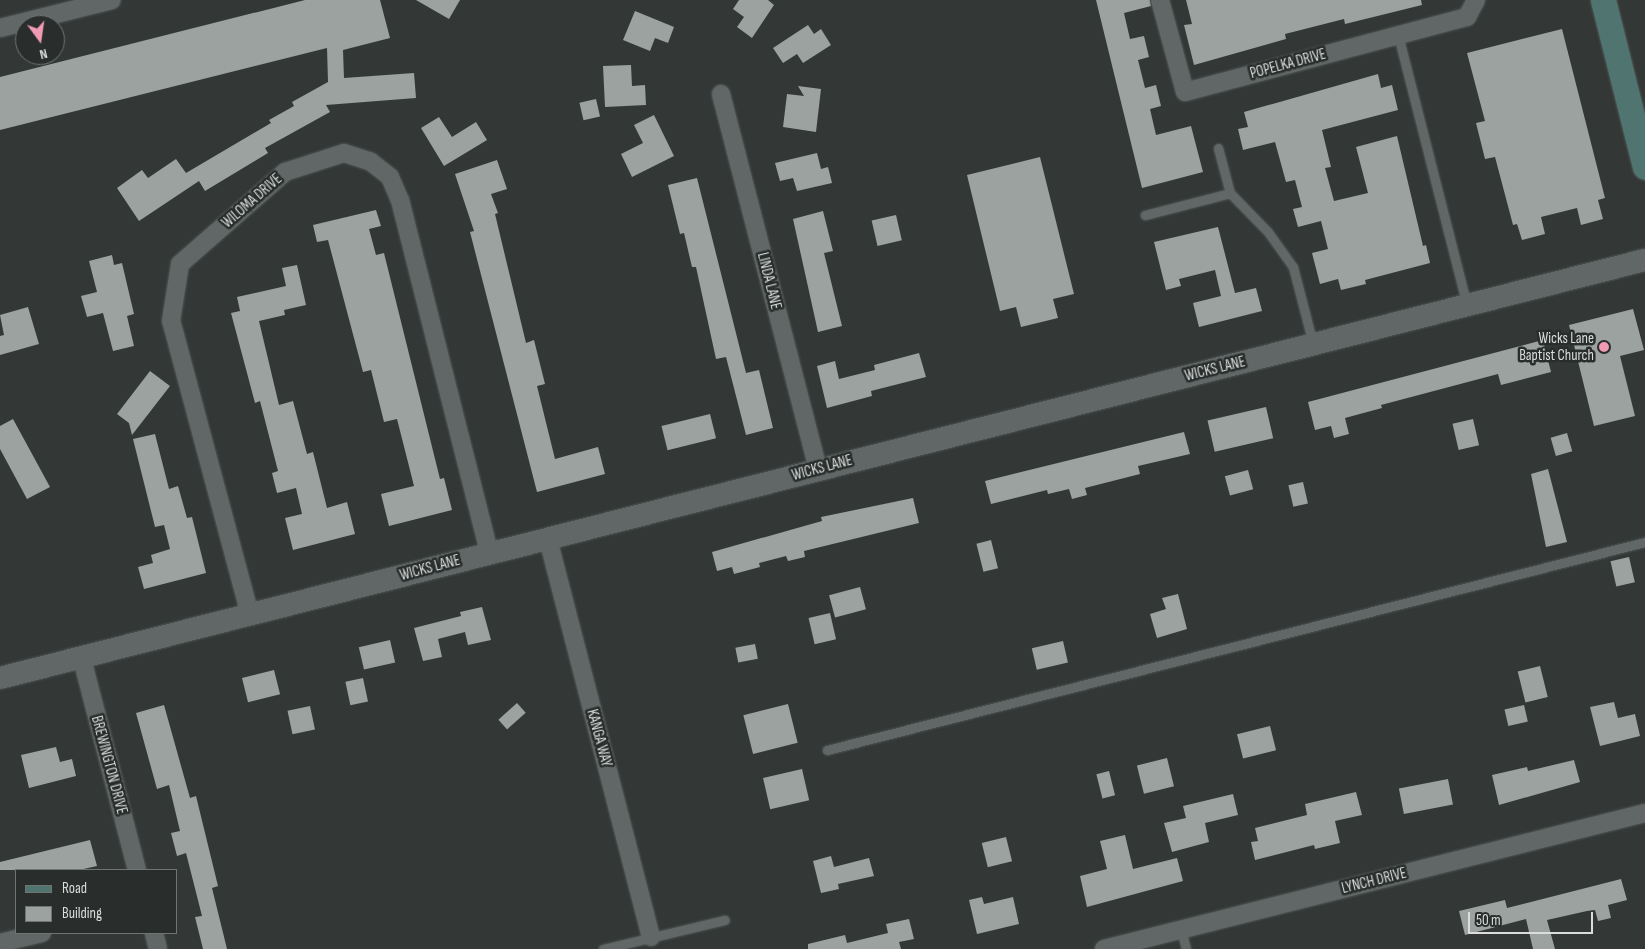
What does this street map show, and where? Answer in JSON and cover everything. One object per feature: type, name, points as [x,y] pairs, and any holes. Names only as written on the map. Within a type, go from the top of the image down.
[{"type":"main road","points":[[1603,0],[1645,167]]},
{"type":"street","points":[[0,28],[112,0]]},
{"type":"street","name":"POPELKA DRIVE","points":[[1160,0],[1185,92],[1468,17],[1479,1]]},
{"type":"street","name":"LINDA LANE","points":[[721,94],[818,469]]},
{"type":"street","name":"WILOMA DRIVE","points":[[250,615],[171,321],[180,264],[285,172],[344,153],[372,162],[390,177],[400,200],[489,553]]},
{"type":"street","name":"WICKS LANE","points":[[0,678],[82,659],[818,469],[1645,260]]},
{"type":"street","name":"KANGA WAY","points":[[548,539],[651,937]]},
{"type":"street","name":"BREWINGTON DRIVE","points":[[82,659],[137,869]]},
{"type":"street","name":"LYNCH DRIVE","points":[[1104,949],[1645,813]]},
{"type":"street","points":[[0,943],[38,934]]},
{"type":"street","points":[[154,934],[158,949]]},
{"type":"lane","points":[[1398,35],[1467,305]]},
{"type":"lane","points":[[1218,148],[1230,192],[1268,232],[1293,267],[1313,344]]},
{"type":"lane","points":[[1145,215],[1230,192]]},
{"type":"lane","points":[[827,750],[1645,542]]},
{"type":"lane","points":[[603,949],[724,920]]},
{"type":"lane","points":[[1182,930],[1186,949]]},
{"type":"building","points":[[305,0],[380,0],[390,38],[343,50],[344,78],[414,73],[416,98],[326,105],[330,112],[265,148],[268,153],[205,191],[199,181],[139,221],[117,188],[142,170],[148,178],[176,159],[186,173],[271,123],[269,120],[294,106],[292,102],[328,82],[327,48],[0,130],[0,77],[48,65],[65,65],[65,61]]},
{"type":"building","points":[[416,0],[460,0],[449,19]]},
{"type":"building","points":[[739,0],[768,0],[774,5],[752,38],[737,27],[744,17],[733,9]]},
{"type":"building","points":[[1096,0],[1150,0],[1151,6],[1124,13],[1130,39],[1144,36],[1149,57],[1138,60],[1145,88],[1156,85],[1161,106],[1150,109],[1156,135],[1191,126],[1203,172],[1142,188]]},
{"type":"building","points":[[1186,0],[1421,0],[1422,5],[1345,24],[1344,19],[1285,34],[1286,39],[1194,65],[1184,25],[1192,24]]},
{"type":"building","points":[[635,11],[674,27],[668,43],[655,38],[650,51],[623,40]]},
{"type":"building","points":[[808,25],[814,34],[821,29],[831,45],[803,63],[797,54],[783,63],[773,48]]},
{"type":"building","points":[[1562,29],[1605,198],[1598,200],[1603,219],[1581,225],[1577,208],[1541,217],[1545,234],[1522,240],[1517,224],[1513,225],[1495,157],[1485,159],[1476,123],[1485,121],[1467,53]]},
{"type":"building","points":[[631,65],[632,86],[645,85],[646,105],[605,107],[603,66]]},
{"type":"building","points":[[1378,74],[1381,88],[1392,85],[1398,110],[1322,130],[1331,167],[1325,168],[1334,201],[1368,193],[1356,147],[1397,136],[1423,246],[1426,245],[1430,263],[1365,280],[1366,284],[1341,290],[1338,279],[1320,284],[1312,253],[1328,249],[1321,221],[1298,227],[1293,209],[1302,207],[1295,180],[1286,182],[1275,142],[1243,150],[1238,129],[1248,127],[1244,112]]},
{"type":"building","points":[[798,86],[821,89],[816,132],[783,127],[787,94],[804,96]]},
{"type":"building","points":[[596,99],[600,117],[583,120],[579,103]]},
{"type":"building","points":[[654,115],[674,156],[632,177],[621,154],[643,143],[634,125]]},
{"type":"building","points":[[439,117],[452,137],[476,122],[487,140],[444,166],[421,128]]},
{"type":"building","points":[[817,153],[821,169],[828,167],[832,183],[797,191],[793,178],[780,181],[775,163]]},
{"type":"building","points":[[1040,157],[1074,294],[1053,299],[1058,318],[1021,327],[1016,307],[1000,311],[967,175]]},
{"type":"building","points":[[497,160],[507,189],[491,194],[498,213],[495,214],[526,343],[534,340],[545,384],[537,386],[555,459],[598,447],[605,474],[537,492],[470,232],[474,231],[455,174]]},
{"type":"building","points":[[697,178],[746,373],[759,370],[773,428],[746,435],[726,357],[716,359],[696,267],[692,267],[684,233],[680,234],[668,185]]},
{"type":"building","points":[[376,210],[381,226],[369,229],[376,255],[384,253],[440,479],[444,478],[452,510],[389,526],[381,494],[414,486],[397,419],[384,422],[371,370],[363,372],[328,240],[317,242],[313,225]]},
{"type":"building","points":[[823,211],[833,251],[824,253],[842,326],[818,332],[793,219]]},
{"type":"building","points":[[896,215],[902,240],[877,246],[872,221]]},
{"type":"building","points":[[1218,227],[1235,293],[1256,288],[1262,311],[1199,327],[1193,303],[1221,296],[1215,270],[1179,279],[1181,286],[1166,290],[1154,242]]},
{"type":"building","points":[[112,255],[114,265],[122,263],[134,314],[127,316],[134,346],[113,351],[103,313],[87,317],[81,296],[97,292],[89,261]]},
{"type":"building","points":[[297,265],[306,305],[284,310],[285,315],[259,321],[279,405],[293,401],[307,454],[313,452],[327,508],[347,502],[355,534],[293,550],[285,518],[302,514],[296,488],[277,493],[272,473],[278,471],[260,401],[255,403],[231,313],[240,311],[237,297],[286,286],[282,268]]},
{"type":"building","points":[[28,307],[39,344],[0,355],[0,336],[4,335],[0,315]]},
{"type":"building","points":[[1633,309],[1644,350],[1620,356],[1635,416],[1594,426],[1569,325]]},
{"type":"building","points":[[1543,340],[1551,372],[1501,385],[1498,374],[1381,405],[1382,408],[1345,418],[1349,434],[1334,438],[1331,426],[1315,430],[1308,402]]},
{"type":"building","points":[[919,353],[926,377],[871,391],[872,396],[827,408],[817,366],[835,361],[839,379],[875,370],[874,365]]},
{"type":"building","points":[[150,371],[170,386],[132,435],[129,423],[117,414]]},
{"type":"building","points":[[1266,407],[1273,438],[1215,452],[1208,420]]},
{"type":"building","points":[[710,414],[716,438],[668,450],[661,426]]},
{"type":"building","points":[[13,419],[50,487],[27,499],[0,449],[0,426]]},
{"type":"building","points":[[1473,419],[1479,445],[1459,450],[1453,424]]},
{"type":"building","points":[[1184,432],[1190,454],[1138,466],[1140,474],[1085,488],[1087,495],[1072,499],[1069,489],[1048,494],[1047,490],[991,504],[985,481]]},
{"type":"building","points":[[1567,433],[1572,451],[1556,456],[1551,438]]},
{"type":"building","points":[[155,434],[169,489],[178,486],[187,518],[192,517],[206,573],[144,589],[138,567],[153,563],[151,555],[170,549],[164,525],[155,527],[133,439]]},
{"type":"building","points":[[1548,469],[1567,542],[1546,547],[1531,474]]},
{"type":"building","points":[[1248,470],[1253,489],[1230,496],[1225,476]]},
{"type":"building","points":[[1303,482],[1308,503],[1293,507],[1288,485]]},
{"type":"building","points":[[913,498],[919,523],[804,551],[805,557],[788,561],[786,556],[759,563],[760,567],[734,574],[732,567],[717,571],[712,552],[822,521],[821,517]]},
{"type":"building","points":[[991,540],[998,568],[983,572],[976,544]]},
{"type":"building","points":[[1629,557],[1635,582],[1616,587],[1610,561]]},
{"type":"building","points":[[860,587],[866,609],[835,617],[829,595]]},
{"type":"building","points":[[1178,594],[1187,629],[1157,638],[1150,614],[1166,609],[1162,598]]},
{"type":"building","points":[[482,607],[491,640],[468,645],[465,632],[438,639],[442,657],[423,661],[414,628],[461,616],[460,612]]},
{"type":"building","points":[[830,613],[836,639],[815,644],[809,618]]},
{"type":"building","points":[[390,640],[395,662],[364,670],[359,647]]},
{"type":"building","points":[[1063,641],[1068,662],[1037,670],[1032,648]]},
{"type":"building","points":[[755,644],[758,659],[738,663],[735,648]]},
{"type":"building","points":[[1540,666],[1548,697],[1525,703],[1518,672]]},
{"type":"building","points":[[274,670],[280,694],[248,702],[242,678]]},
{"type":"building","points":[[363,678],[368,701],[350,705],[345,682]]},
{"type":"building","points":[[1614,702],[1618,718],[1635,714],[1640,736],[1600,746],[1590,707]]},
{"type":"building","points":[[517,703],[526,713],[507,729],[498,720]]},
{"type":"building","points":[[788,704],[798,743],[753,754],[743,715]]},
{"type":"building","points":[[164,705],[190,798],[196,796],[218,886],[212,888],[227,949],[203,949],[195,917],[202,916],[186,853],[177,856],[171,833],[180,831],[169,785],[157,789],[136,713]]},
{"type":"building","points":[[1524,705],[1528,722],[1508,726],[1505,709]]},
{"type":"building","points":[[310,706],[315,729],[292,734],[288,711]]},
{"type":"building","points":[[1270,726],[1276,750],[1243,758],[1237,734]]},
{"type":"building","points":[[56,747],[60,762],[72,759],[76,776],[29,788],[21,755]]},
{"type":"building","points":[[1167,758],[1174,786],[1144,794],[1137,765]]},
{"type":"building","points":[[1574,760],[1580,782],[1499,805],[1492,775],[1527,767],[1528,771]]},
{"type":"building","points":[[802,769],[809,800],[770,809],[763,778]]},
{"type":"building","points":[[1109,771],[1115,795],[1102,798],[1096,774]]},
{"type":"building","points":[[1448,779],[1453,805],[1404,814],[1399,789]]},
{"type":"building","points":[[1356,792],[1362,815],[1335,821],[1340,843],[1315,849],[1314,845],[1255,860],[1251,842],[1258,841],[1255,828],[1307,815],[1305,804]]},
{"type":"building","points":[[1233,794],[1238,815],[1205,823],[1209,842],[1172,852],[1164,823],[1186,818],[1183,806]]},
{"type":"building","points":[[1125,835],[1133,869],[1177,858],[1183,881],[1087,907],[1080,876],[1107,869],[1100,841]]},
{"type":"building","points":[[1006,837],[1012,861],[988,867],[982,843]]},
{"type":"building","points":[[90,840],[97,866],[84,869],[0,870],[0,862]]},
{"type":"building","points":[[831,856],[834,867],[869,858],[874,876],[838,884],[839,889],[821,893],[813,861]]},
{"type":"building","points":[[1621,879],[1627,900],[1608,905],[1611,918],[1598,921],[1595,910],[1547,920],[1555,949],[1533,949],[1526,919],[1465,935],[1459,911],[1505,900],[1507,908]]},
{"type":"building","points":[[982,897],[984,904],[1013,897],[1019,924],[977,934],[969,900]]},
{"type":"building","points":[[909,919],[914,939],[899,942],[901,949],[808,949],[808,944],[845,935],[847,943],[888,933],[886,924]]},
{"type":"place","name":"Wicks Lane Baptist Church","points":[[1604,347]]}]
